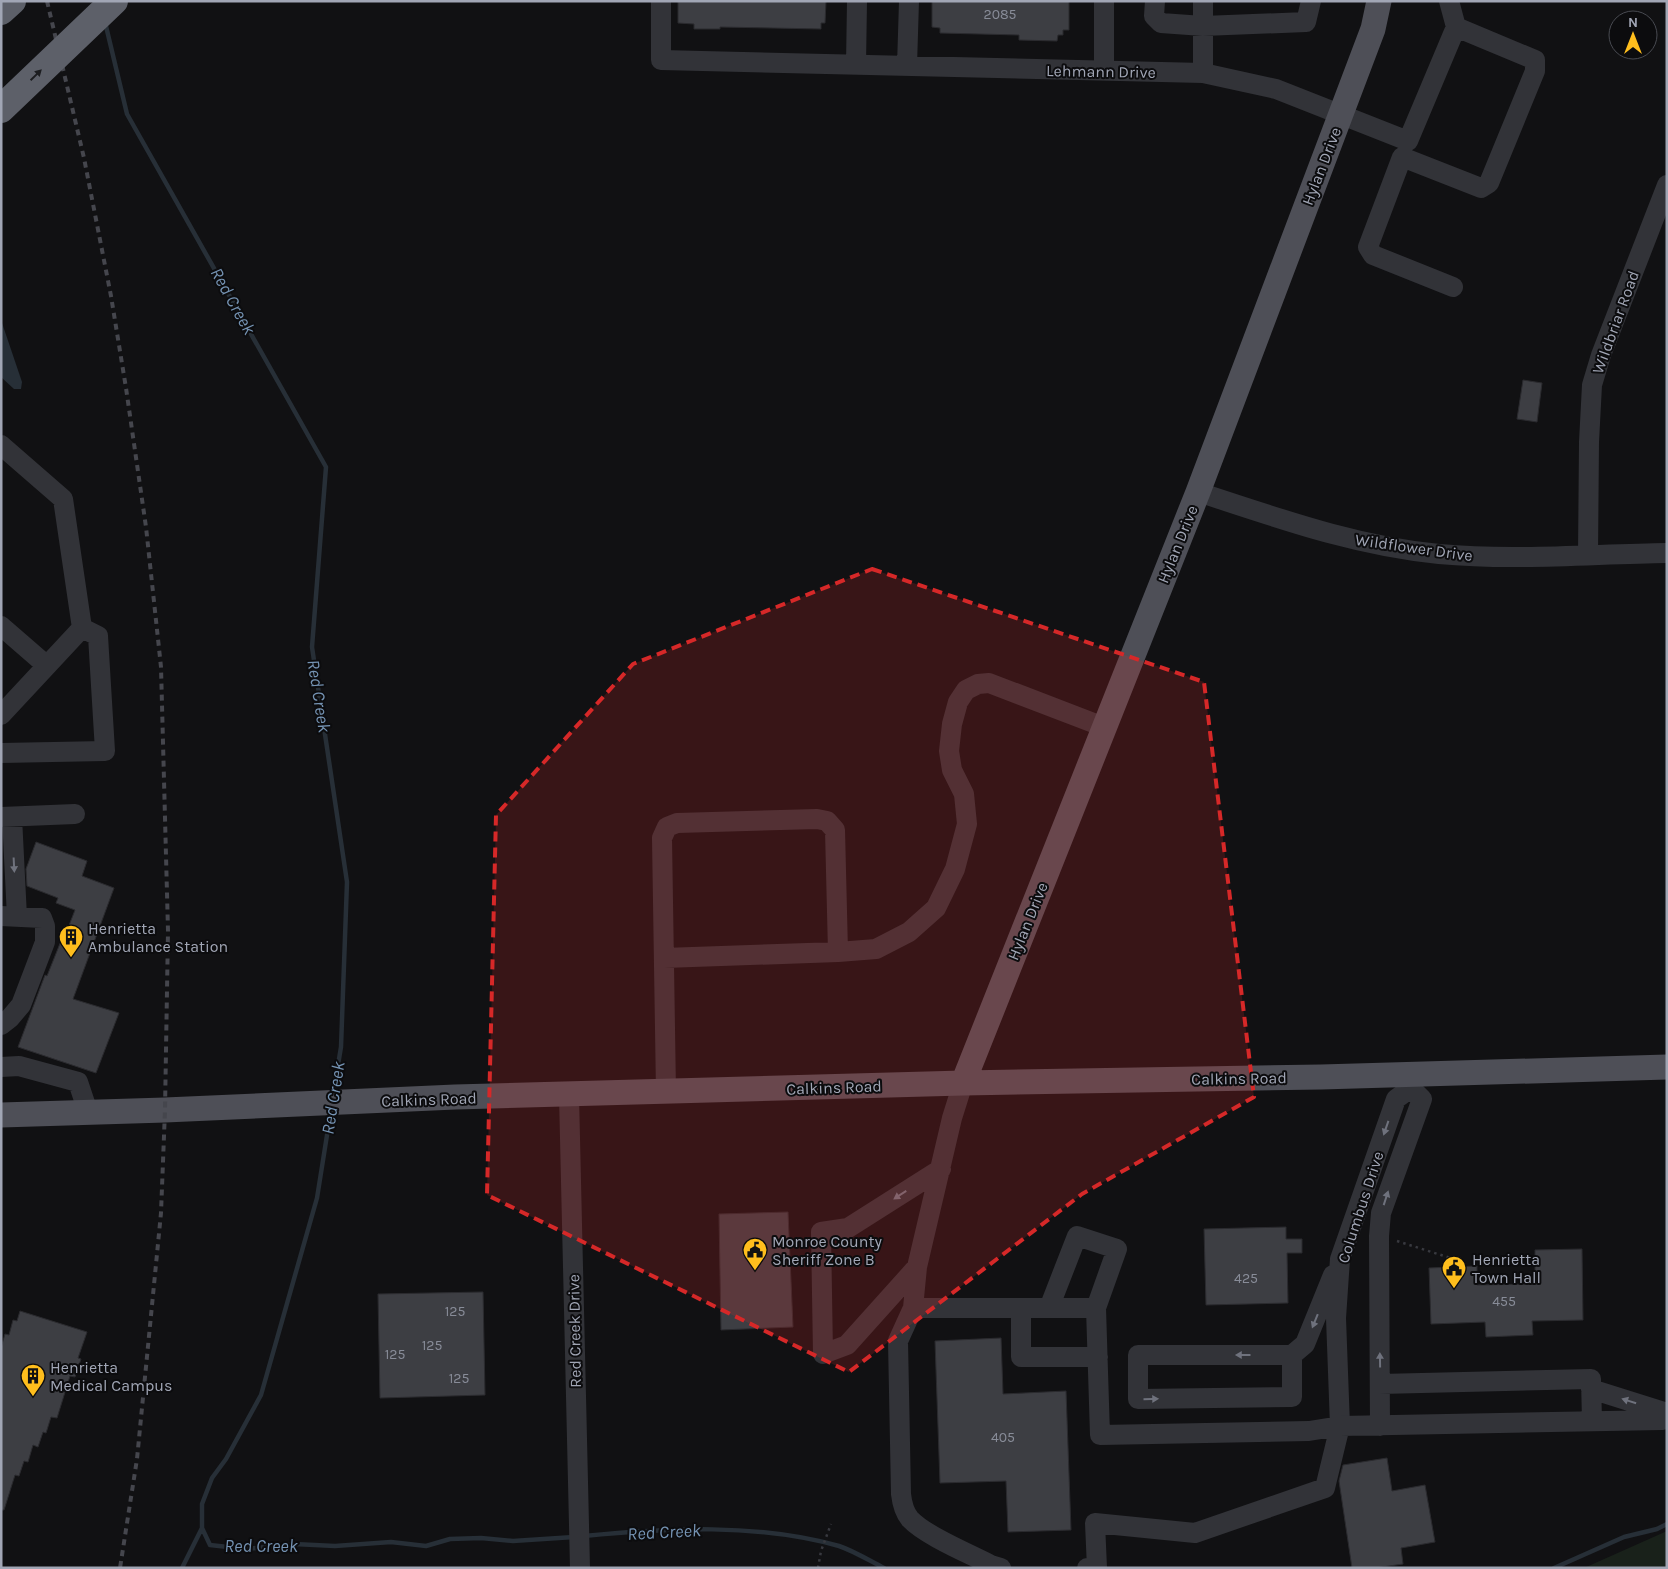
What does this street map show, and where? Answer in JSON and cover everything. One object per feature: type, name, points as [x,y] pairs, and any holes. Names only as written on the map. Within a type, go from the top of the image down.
[{"type":"highway","points":[[1,11],[12,1]]},
{"type":"highway","points":[[1,109],[114,1]]},
{"type":"main road","name":"Hylan Drive","points":[[963,1083],[1198,492],[1373,29],[1379,1]]},
{"type":"main road","name":"Calkins Road","points":[[1,1115],[569,1094],[963,1083],[1412,1081],[1667,1067]]},
{"type":"street","name":"Lehmann Drive","points":[[662,1],[661,60],[1202,73],[1276,89],[1340,115],[1481,188],[1488,183],[1535,71],[1535,60],[1456,27]]},
{"type":"street","points":[[856,65],[857,1]]},
{"type":"street","points":[[907,66],[909,1]]},
{"type":"street","points":[[1104,1],[1104,71]]},
{"type":"street","points":[[1155,1],[1154,16],[1161,23],[1203,26],[1306,22],[1311,1]]},
{"type":"street","points":[[1202,73],[1203,1]]},
{"type":"street","points":[[1449,1],[1456,27],[1405,149],[1368,248],[1373,255],[1453,288]]},
{"type":"street","name":"Wildbriar Road","points":[[1588,555],[1590,405],[1592,385],[1601,355],[1667,185]]},
{"type":"street","points":[[1,445],[63,499],[82,628]]},
{"type":"street","name":"Wildflower Drive","points":[[1198,492],[1307,528],[1401,549],[1479,556],[1667,553]]},
{"type":"street","points":[[1,626],[46,665]]},
{"type":"street","points":[[1,715],[82,628]]},
{"type":"street","points":[[1,753],[105,751],[98,636],[82,628]]},
{"type":"street","points":[[664,958],[876,949],[909,932],[936,908],[954,869],[967,824],[964,794],[952,770],[949,751],[952,724],[958,702],[966,690],[978,684],[989,683],[1104,727]]},
{"type":"street","points":[[13,1022],[45,942],[45,926],[42,918],[9,916],[7,817],[75,814]]},
{"type":"street","points":[[666,1092],[662,838],[667,827],[677,823],[818,819],[827,821],[835,830],[838,952]]},
{"type":"street","points":[[1,1067],[19,1066],[80,1075],[88,1112]]},
{"type":"street","name":"Columbus Drive","points":[[1087,1568],[1097,1568],[1095,1523],[1195,1533],[1325,1488],[1340,1426],[1336,1318],[1340,1259],[1396,1100],[1412,1081],[1422,1099],[1381,1213],[1378,1244],[1380,1426]]},
{"type":"street","points":[[963,1083],[952,1118],[917,1267],[913,1308],[898,1341],[901,1494],[903,1506],[910,1519],[928,1532],[992,1565],[1002,1568]]},
{"type":"street","name":"Red Creek Drive","points":[[569,1094],[580,1566]]},
{"type":"street","points":[[917,1267],[847,1345],[823,1354],[821,1232],[848,1228],[941,1168]]},
{"type":"street","points":[[1049,1308],[1077,1236],[1117,1249],[1096,1308],[1100,1435],[1309,1431],[1340,1426],[1667,1419]]},
{"type":"street","points":[[1292,1355],[1292,1398],[1138,1399],[1138,1355],[1292,1355],[1305,1344],[1340,1259]]},
{"type":"street","points":[[913,1308],[1096,1308]]},
{"type":"street","points":[[1020,1308],[1020,1357],[1098,1357]]},
{"type":"street","points":[[1380,1384],[1591,1378],[1592,1421]]},
{"type":"street","points":[[1591,1389],[1667,1414]]},
{"type":"path","points":[[818,1568],[821,1551],[831,1524]]},
{"type":"highlighted area","points":[[872,569],[1204,682],[1254,1097],[1082,1194],[849,1372],[487,1195],[496,815],[633,664]]},
{"type":"shaded area","points":[[1,320],[22,382],[21,389],[14,389],[1,377]]},
{"type":"shaded area","points":[[1667,1531],[1667,1568],[1584,1568]]},
{"type":"building","points":[[826,1],[825,23],[821,23],[821,29],[720,27],[720,29],[694,29],[694,24],[678,23],[678,2]]},
{"type":"building","points":[[932,1],[1069,1],[1069,30],[1063,30],[1063,35],[1058,35],[1057,41],[1019,40],[1019,35],[940,33],[940,28],[932,27]]},
{"type":"building","points":[[1523,380],[1542,383],[1537,422],[1517,419]]},
{"type":"building","name":"Henrietta Ambulance Station","points":[[36,842],[87,861],[82,876],[114,888],[73,999],[119,1013],[96,1073],[18,1047],[45,975],[47,976],[75,910],[56,903],[58,898],[27,886],[26,869]]},
{"type":"building","name":"Monroe County Sheriff Zone B","points":[[788,1212],[793,1327],[721,1330],[719,1214]]},
{"type":"building","points":[[1286,1227],[1286,1239],[1302,1239],[1302,1253],[1287,1253],[1288,1303],[1206,1305],[1204,1229]]},
{"type":"building","name":"Henrietta Town Hall","points":[[1582,1249],[1583,1320],[1532,1321],[1533,1335],[1486,1337],[1485,1322],[1431,1324],[1429,1268],[1477,1266],[1477,1285],[1535,1284],[1535,1250]]},
{"type":"building","points":[[483,1292],[485,1395],[380,1398],[378,1294]]},
{"type":"building","name":"Henrietta Medical Campus","points":[[20,1311],[87,1332],[78,1358],[81,1359],[75,1377],[70,1376],[57,1418],[51,1417],[46,1433],[43,1432],[38,1447],[33,1445],[28,1462],[24,1461],[19,1476],[15,1475],[4,1510],[1,1510],[1,1348],[5,1334],[9,1335],[13,1320],[17,1321]]},
{"type":"building","points":[[1001,1338],[1003,1394],[1066,1391],[1071,1530],[1008,1532],[1006,1481],[940,1483],[935,1341]]},
{"type":"building","points":[[1387,1458],[1392,1491],[1425,1485],[1435,1542],[1401,1548],[1403,1564],[1375,1568],[1352,1568],[1339,1481],[1343,1465]]},
{"type":"waterway","name":"Red Creek","points":[[105,22],[127,114],[326,467],[312,647],[347,882],[341,1047],[333,1095]]},
{"type":"waterway","name":"Red Creek","points":[[331,1110],[317,1198],[261,1395],[226,1459],[212,1478],[202,1504],[202,1528],[210,1545],[246,1549],[294,1544],[335,1546],[391,1542],[426,1546],[450,1539],[481,1538],[513,1541],[574,1537]]},
{"type":"waterway","name":"Red Creek","points":[[1554,1568],[1624,1537],[1657,1529],[1667,1524]]},
{"type":"waterway","points":[[182,1568],[202,1528]]},
{"type":"waterway","name":"Red Creek","points":[[584,1536],[712,1529],[776,1534],[839,1546],[884,1568]]},
{"type":"railway","points":[[47,1],[84,158],[111,296],[146,527],[161,667],[168,931],[161,1213],[137,1459],[120,1568]]},
{"type":"place","name":"Henrietta Ambulance Station","points":[[71,958]]},
{"type":"place","name":"Monroe County Sheriff Zone B","points":[[755,1271]]},
{"type":"place","name":"Henrietta Town Hall","points":[[1454,1289]]},
{"type":"place","name":"Henrietta Medical Campus","points":[[33,1397]]}]
